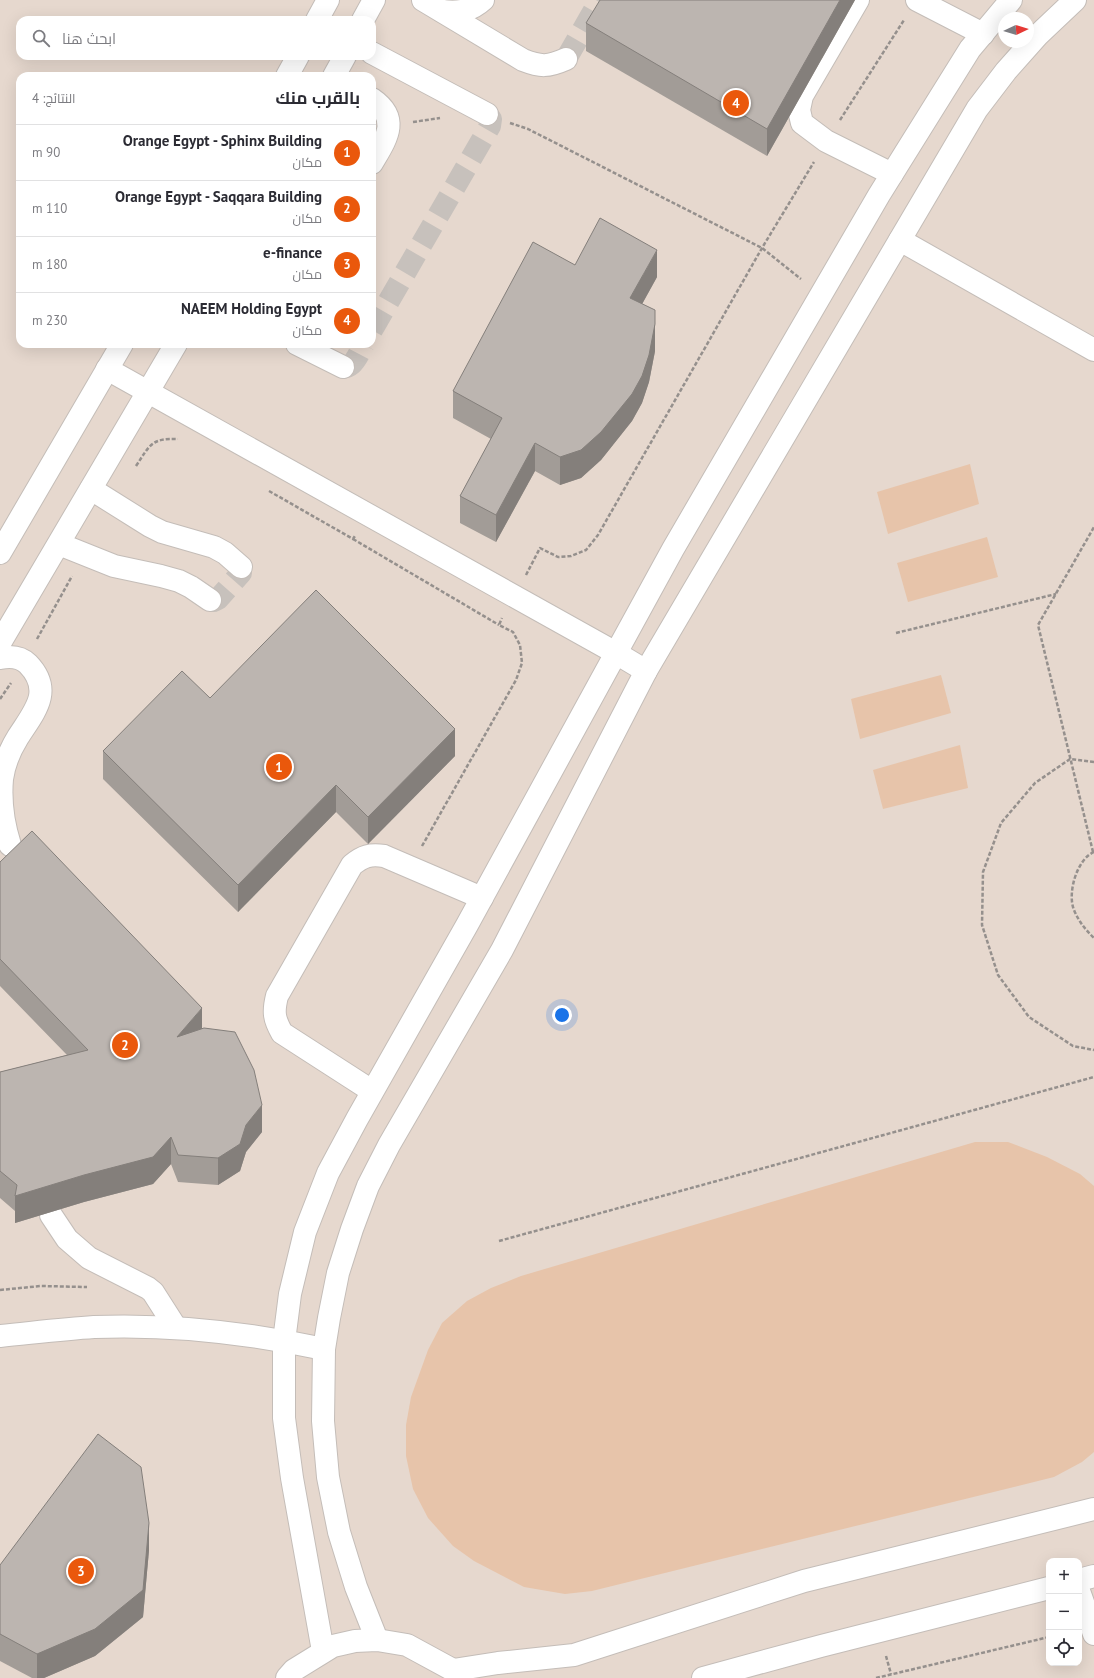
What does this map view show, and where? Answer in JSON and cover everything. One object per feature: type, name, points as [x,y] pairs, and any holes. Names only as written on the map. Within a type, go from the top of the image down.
[{"type":"street","points":[[319,16],[328,0]]},
{"type":"street","points":[[365,16],[374,0]]},
{"type":"street","points":[[423,0],[523,60],[537,66],[552,65],[566,59]]},
{"type":"street","points":[[442,11],[454,13],[466,11],[476,6],[483,0]]},
{"type":"street","points":[[858,0],[802,96],[799,110],[802,123],[826,141],[892,174]]},
{"type":"street","points":[[917,0],[982,34]]},
{"type":"street","points":[[323,1651],[292,1478],[284,1418],[284,1341],[290,1294],[305,1232],[328,1172],[372,1091],[482,898],[673,549],[821,295],[892,174],[970,49],[1011,0]]},
{"type":"street","points":[[378,1640],[356,1587],[339,1532],[328,1477],[323,1421],[324,1349],[338,1273],[368,1186],[389,1145],[502,950],[646,671],[977,109],[1006,71],[1038,35],[1075,0]]},
{"type":"street","points":[[376,55],[487,114]]},
{"type":"street","points":[[289,72],[296,60]]},
{"type":"street","points":[[337,72],[343,60]]},
{"type":"street","points":[[376,102],[383,108],[389,127],[388,134],[376,156]]},
{"type":"street","points":[[900,240],[1094,350]]},
{"type":"street","points":[[0,554],[120,348]]},
{"type":"street","points":[[0,643],[174,348]]},
{"type":"street","points":[[305,348],[343,367]]},
{"type":"street","points":[[107,369],[646,671]]},
{"type":"street","points":[[91,489],[162,532],[214,547],[225,553],[241,567]]},
{"type":"street","points":[[59,544],[114,566],[178,581],[191,587],[210,600]]},
{"type":"street","points":[[0,658],[9,656],[25,661],[36,673],[41,689],[38,705],[17,738],[7,758],[2,780],[0,802],[3,824],[10,845]]},
{"type":"street","points":[[372,1091],[282,1034],[276,1022],[274,1009],[277,996],[352,865],[361,858],[373,854],[384,856],[482,898]]},
{"type":"street","points":[[51,1215],[67,1239],[89,1258],[153,1292],[176,1328]]},
{"type":"street","points":[[0,1336],[94,1327],[176,1328],[284,1341],[324,1349]]},
{"type":"street","points":[[287,1678],[294,1670],[332,1646],[355,1641],[378,1640],[407,1646],[455,1674],[498,1663],[574,1655],[804,1581],[1094,1509]]},
{"type":"street","points":[[1082,1579],[1094,1576]]},
{"type":"street","points":[[703,1678],[821,1646],[1046,1589]]},
{"type":"street","points":[[1080,1594],[1094,1634]]},
{"type":"path","points":[[499,625],[540,548],[558,557],[571,556],[586,550],[598,535],[762,248],[826,141],[917,0]]},
{"type":"path","points":[[389,127],[444,117]]},
{"type":"path","points":[[508,122],[528,129],[762,248],[821,295]]},
{"type":"path","points":[[1094,527],[1038,625],[1093,852],[1079,867],[1072,887],[1073,908],[1082,927],[1094,938]]},
{"type":"path","points":[[353,539],[513,632],[520,645],[522,663],[516,680],[410,867]]},
{"type":"path","points":[[896,633],[1056,594]]},
{"type":"path","points":[[1094,762],[1070,759],[1035,783],[1001,823],[983,872],[982,925],[998,975],[1029,1017],[1073,1046],[1094,1050]]},
{"type":"path","points":[[499,1241],[1094,1077]]},
{"type":"path","points":[[0,1290],[41,1286],[94,1287]]},
{"type":"path","points":[[876,1678],[1046,1638]]},
{"type":"shaded area","points":[[0,0],[1094,0],[1094,1678],[0,1678]]},
{"type":"shaded area","points":[[970,464],[979,504],[888,534],[877,492]]},
{"type":"shaded area","points":[[987,537],[998,577],[908,602],[897,563]]},
{"type":"shaded area","points":[[941,675],[951,713],[860,739],[851,699]]},
{"type":"shaded area","points":[[960,745],[968,788],[883,809],[873,770]]},
{"type":"shaded area","points":[[975,1142],[1008,1142],[1047,1157],[1080,1174],[1094,1186],[1094,1452],[1082,1462],[1054,1477],[592,1591],[565,1594],[524,1587],[474,1561],[453,1546],[428,1518],[413,1489],[406,1456],[406,1425],[411,1397],[428,1350],[442,1323],[467,1301],[491,1288],[521,1276]]},
{"type":"building","points":[[600,0],[840,0],[767,129],[586,23]]},
{"type":"building","points":[[600,218],[657,250],[630,298],[655,310],[655,324],[649,355],[642,376],[632,394],[601,432],[581,450],[560,457],[535,443],[496,515],[460,496],[502,418],[453,391],[533,242],[575,265]]},
{"type":"building","points":[[316,590],[455,729],[368,817],[336,785],[238,885],[103,751],[182,671],[210,698]]},
{"type":"building","points":[[32,831],[202,1008],[177,1037],[204,1028],[235,1032],[254,1070],[262,1105],[246,1125],[240,1144],[218,1158],[178,1155],[171,1137],[153,1157],[84,1175],[15,1196],[17,1185],[0,1171],[0,1072],[88,1050],[0,959],[0,862]]},
{"type":"building","points":[[98,1434],[141,1467],[149,1523],[143,1590],[95,1629],[37,1654],[0,1634],[0,1565]]},
{"type":"tunnel","points":[[566,59],[600,0]]},
{"type":"tunnel","points":[[376,323],[490,126],[491,119],[487,114]]},
{"type":"tunnel","points":[[343,367],[347,367],[353,363],[362,348]]},
{"type":"tunnel","points":[[210,600],[214,601],[218,599],[241,573],[241,567]]},
{"type":"place","name":"NAEEM Holding Egypt","points":[[736,103]]},
{"type":"place","name":"Orange Egypt - Sphinx Building","points":[[279,767]]},
{"type":"place","name":"Orange Egypt - Saqqara Building","points":[[125,1045]]},
{"type":"place","name":"e-finance","points":[[81,1571]]}]
